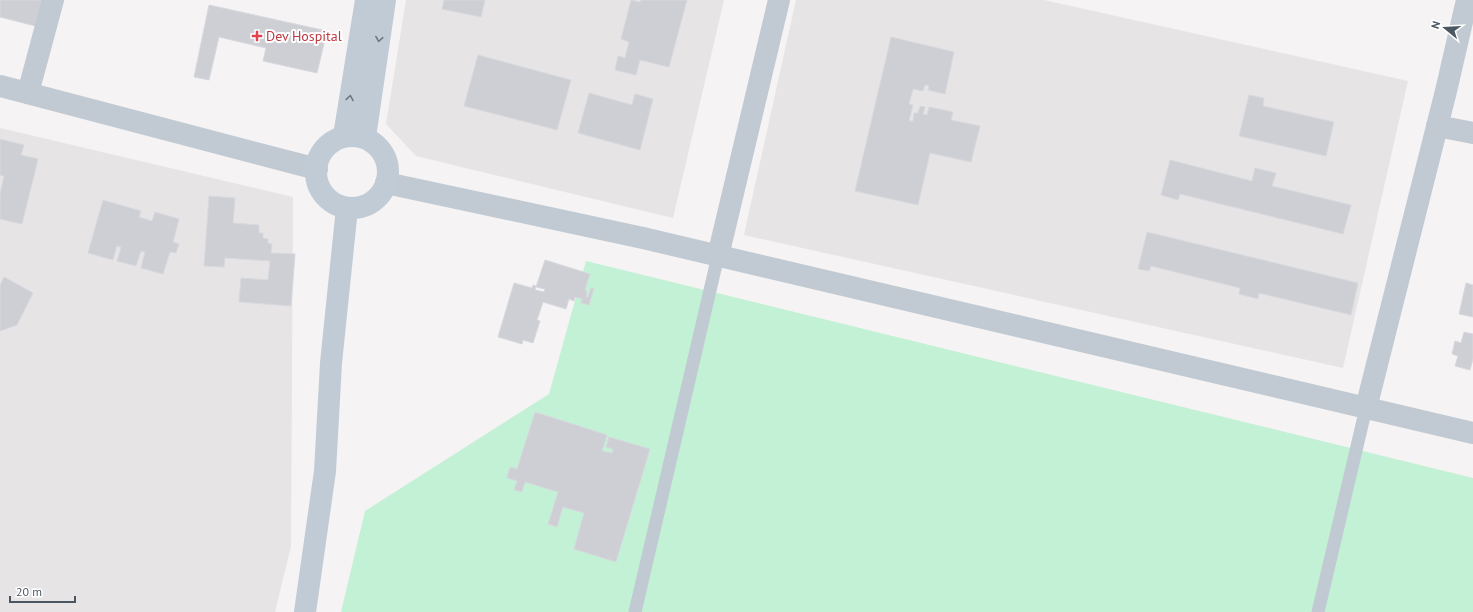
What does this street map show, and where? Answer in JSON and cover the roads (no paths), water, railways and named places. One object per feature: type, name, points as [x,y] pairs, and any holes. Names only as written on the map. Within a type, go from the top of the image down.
[{"type":"main road","points":[[354,137],[366,0]]},
{"type":"main road","points":[[354,137],[385,0]]},
{"type":"main road","points":[[354,137],[379,147],[385,158],[388,170],[386,183],[381,194],[371,202],[360,207],[347,208],[336,204],[326,196],[319,186],[317,169],[318,161],[324,150],[333,141],[354,137]]},
{"type":"main road","points":[[305,612],[324,471],[331,363],[347,208]]},
{"type":"street","points":[[28,93],[52,0]]},
{"type":"street","points":[[718,256],[779,0]]},
{"type":"street","points":[[1366,408],[1446,91],[1467,0]]},
{"type":"street","points":[[0,86],[317,169]]},
{"type":"street","points":[[1438,122],[1473,133]]},
{"type":"street","points":[[386,183],[643,238],[1473,433]]},
{"type":"lane","points":[[635,612],[718,256]]},
{"type":"lane","points":[[1318,612],[1366,408]]},
{"type":"place","name":"Dev Hospital","points":[[257,36]]}]
